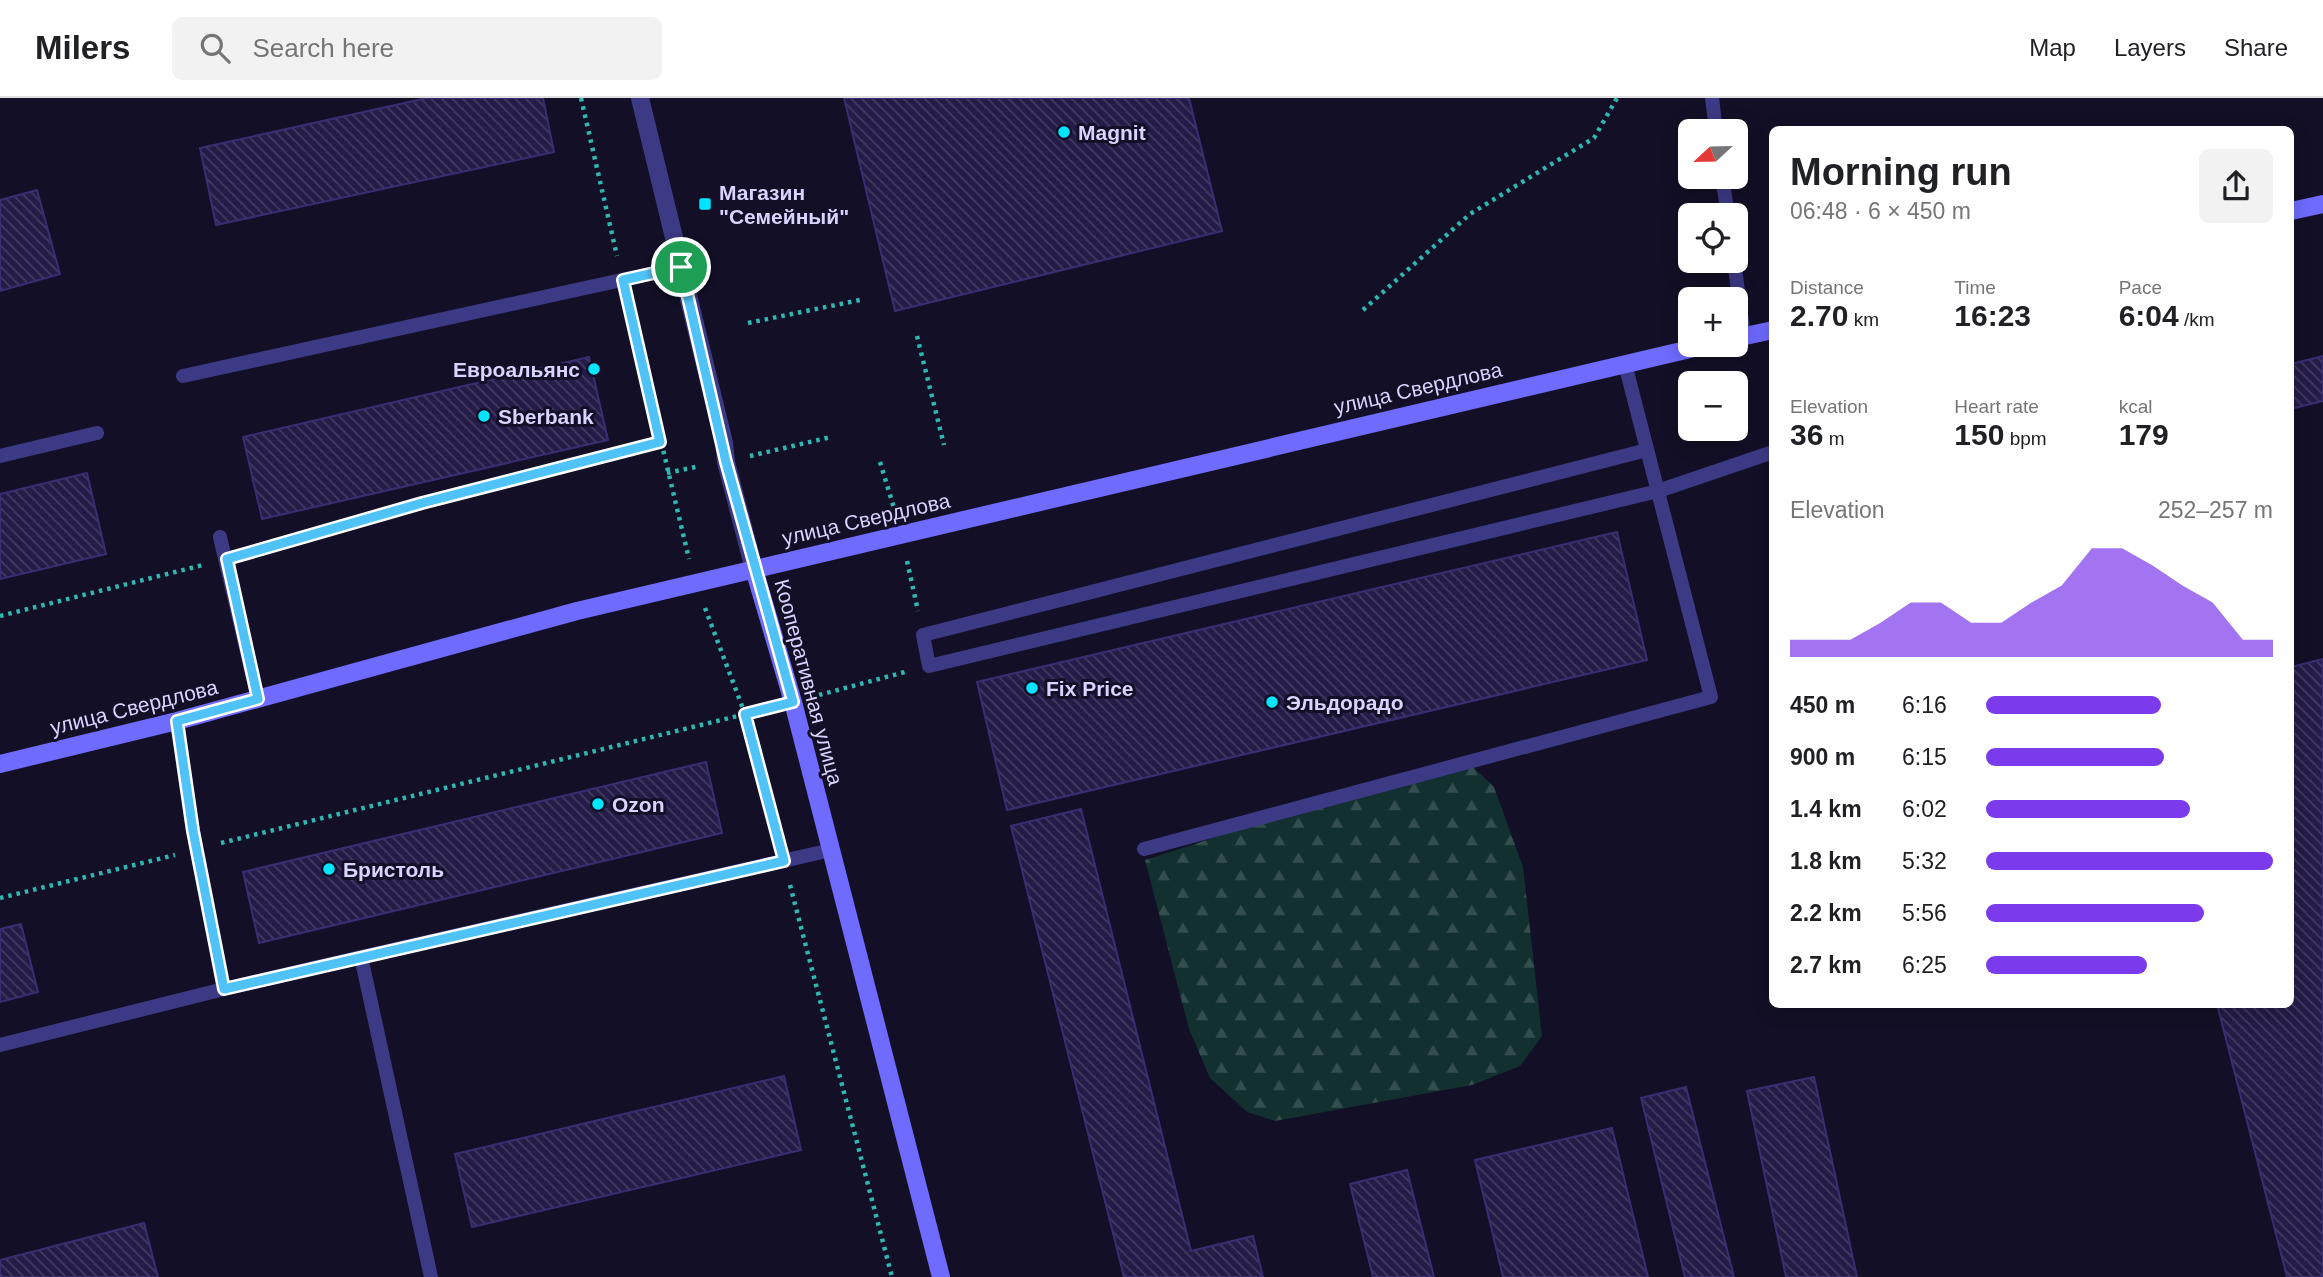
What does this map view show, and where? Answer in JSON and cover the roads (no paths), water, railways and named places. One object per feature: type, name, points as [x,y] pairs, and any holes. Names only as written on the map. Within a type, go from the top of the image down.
[{"type":"main road","points":[[2294,210],[2323,204]]},
{"type":"main road","points":[[1748,335],[1769,331]]},
{"type":"main road","name":"улица Свердлова","points":[[0,764],[177,721],[577,611],[1678,352]]},
{"type":"main road","name":"Кооперативная улица","points":[[754,569],[793,702],[941,1277]]},
{"type":"street","name":"Кооперативная улица","points":[[640,98],[754,569]]},
{"type":"lane","points":[[1712,98],[1715,119]]},
{"type":"lane","points":[[183,376],[681,267]]},
{"type":"lane","points":[[1144,849],[1711,697],[1625,364]]},
{"type":"lane","points":[[0,456],[97,433]]},
{"type":"lane","points":[[1647,450],[923,635],[929,666],[1658,491],[1769,453]]},
{"type":"lane","points":[[220,537],[258,699]]},
{"type":"lane","points":[[177,721],[196,849],[224,989]]},
{"type":"lane","points":[[0,1045],[224,989],[831,850]]},
{"type":"lane","points":[[361,957],[431,1277]]},
{"type":"place","name":"Magnit","points":[[1064,132]]},
{"type":"place","name":"Магазин \"Семейный\"","points":[[705,204]]},
{"type":"place","name":"Евроальянс","points":[[594,369]]},
{"type":"place","name":"Sberbank","points":[[484,416]]},
{"type":"place","name":"Fix Price","points":[[1032,688]]},
{"type":"place","name":"Эльдорадо","points":[[1272,702]]},
{"type":"place","name":"Ozon","points":[[598,804]]},
{"type":"place","name":"Бристоль","points":[[329,869]]}]
